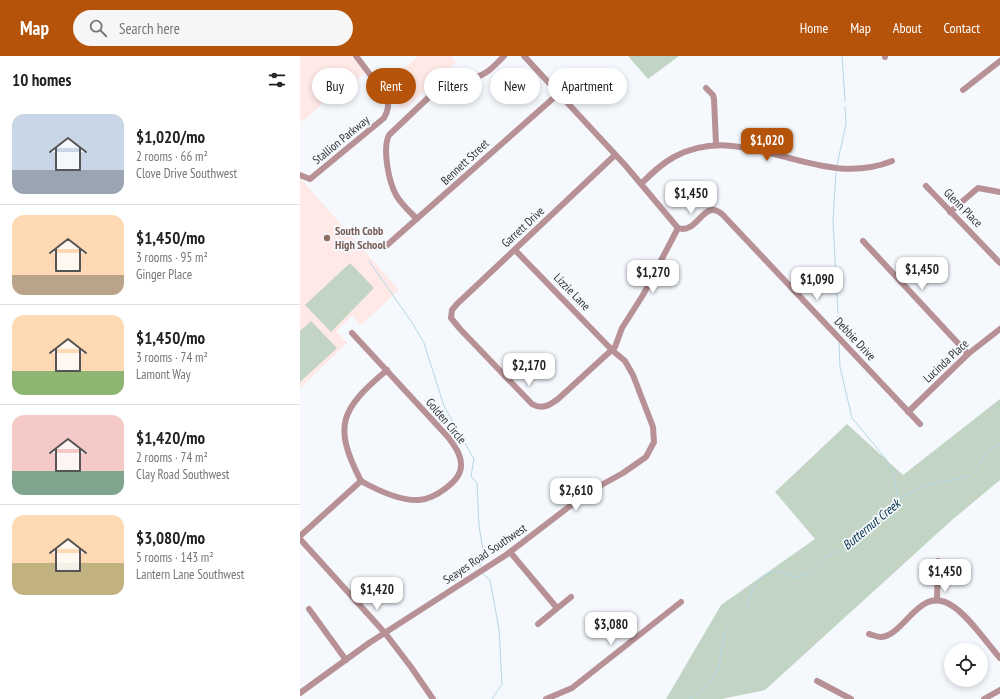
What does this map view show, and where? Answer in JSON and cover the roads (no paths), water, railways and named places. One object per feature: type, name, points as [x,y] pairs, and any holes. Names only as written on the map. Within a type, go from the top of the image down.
[{"type":"street","name":"Stallion Parkway","points":[[300,175],[310,179],[384,118],[388,112],[389,104],[387,97],[356,56]]},
{"type":"street","points":[[417,219],[398,198],[392,184],[385,154],[385,143],[388,135],[447,80],[456,76],[474,77],[482,75],[504,56]]},
{"type":"street","points":[[524,56],[548,83]]},
{"type":"street","points":[[963,90],[1000,61]]},
{"type":"street","points":[[706,88],[713,95],[714,99],[716,144]]},
{"type":"street","name":"Bennett Street","points":[[386,246],[548,103]]},
{"type":"street","points":[[567,104],[641,184],[678,228],[643,295],[618,335],[612,350]]},
{"type":"street","points":[[641,184],[664,163],[675,156],[691,150],[716,144],[737,146],[840,169],[872,168],[892,160]]},
{"type":"street","name":"Garrett Drive","points":[[612,350],[558,399],[549,405],[540,407],[529,400],[451,318],[452,310],[457,304],[615,155]]},
{"type":"street","name":"Glenn Place","points":[[926,186],[1000,263]]},
{"type":"street","points":[[950,212],[978,188],[1000,192]]},
{"type":"street","name":"Debbie Drive","points":[[678,228],[684,230],[689,228],[705,212],[712,209],[722,214],[920,424]]},
{"type":"street","points":[[863,241],[968,354]]},
{"type":"street","name":"Lizzie Lane","points":[[515,250],[612,350]]},
{"type":"street","name":"Lucinda Place","points":[[908,412],[968,354],[1000,329]]},
{"type":"street","name":"Golden Circle","points":[[352,333],[453,444],[461,459],[461,469],[449,485],[437,495],[428,499],[418,500],[399,496],[361,481]]},
{"type":"street","name":"Seayes Road Southwest","points":[[300,693],[385,633],[510,552],[586,493],[635,465],[646,457],[654,442],[653,427],[637,384],[625,361],[612,350]]},
{"type":"street","points":[[387,370],[358,397],[345,418],[344,430],[347,452],[361,481],[300,537],[385,633],[433,699]]},
{"type":"street","points":[[510,552],[557,608]]},
{"type":"street","points":[[937,600],[938,561]]},
{"type":"street","points":[[538,624],[570,597]]},
{"type":"street","points":[[869,634],[880,637],[885,636],[891,633],[919,607],[937,600],[947,603],[961,613],[1000,658]]},
{"type":"street","points":[[546,699],[572,688],[681,602]]},
{"type":"street","points":[[309,609],[346,660]]},
{"type":"street","points":[[817,681],[851,699]]},
{"type":"street","points":[[984,699],[1000,690]]},
{"type":"waterway","points":[[842,56],[845,101]]},
{"type":"waterway","points":[[837,165],[846,124],[845,107]]},
{"type":"waterway","points":[[836,172],[833,221],[838,313]]},
{"type":"waterway","points":[[369,261],[413,324],[424,343],[444,406],[474,459],[471,476],[477,483],[479,526],[484,556],[480,567]]},
{"type":"waterway","points":[[838,316],[839,330]]},
{"type":"waterway","points":[[839,343],[840,367],[852,418],[886,459],[892,469],[898,499]]},
{"type":"waterway","name":"Butternut Creek","points":[[690,699],[706,687],[714,678],[719,666],[725,630],[746,608],[752,590],[763,576],[774,571],[797,577],[809,573],[827,556],[844,549],[898,499],[928,485],[970,476],[978,467],[987,452],[1000,443]]},
{"type":"waterway","points":[[483,574],[490,580],[499,629],[502,684],[492,699]]},
{"type":"place","name":"South Cobb High School","points":[[327,238]]}]
